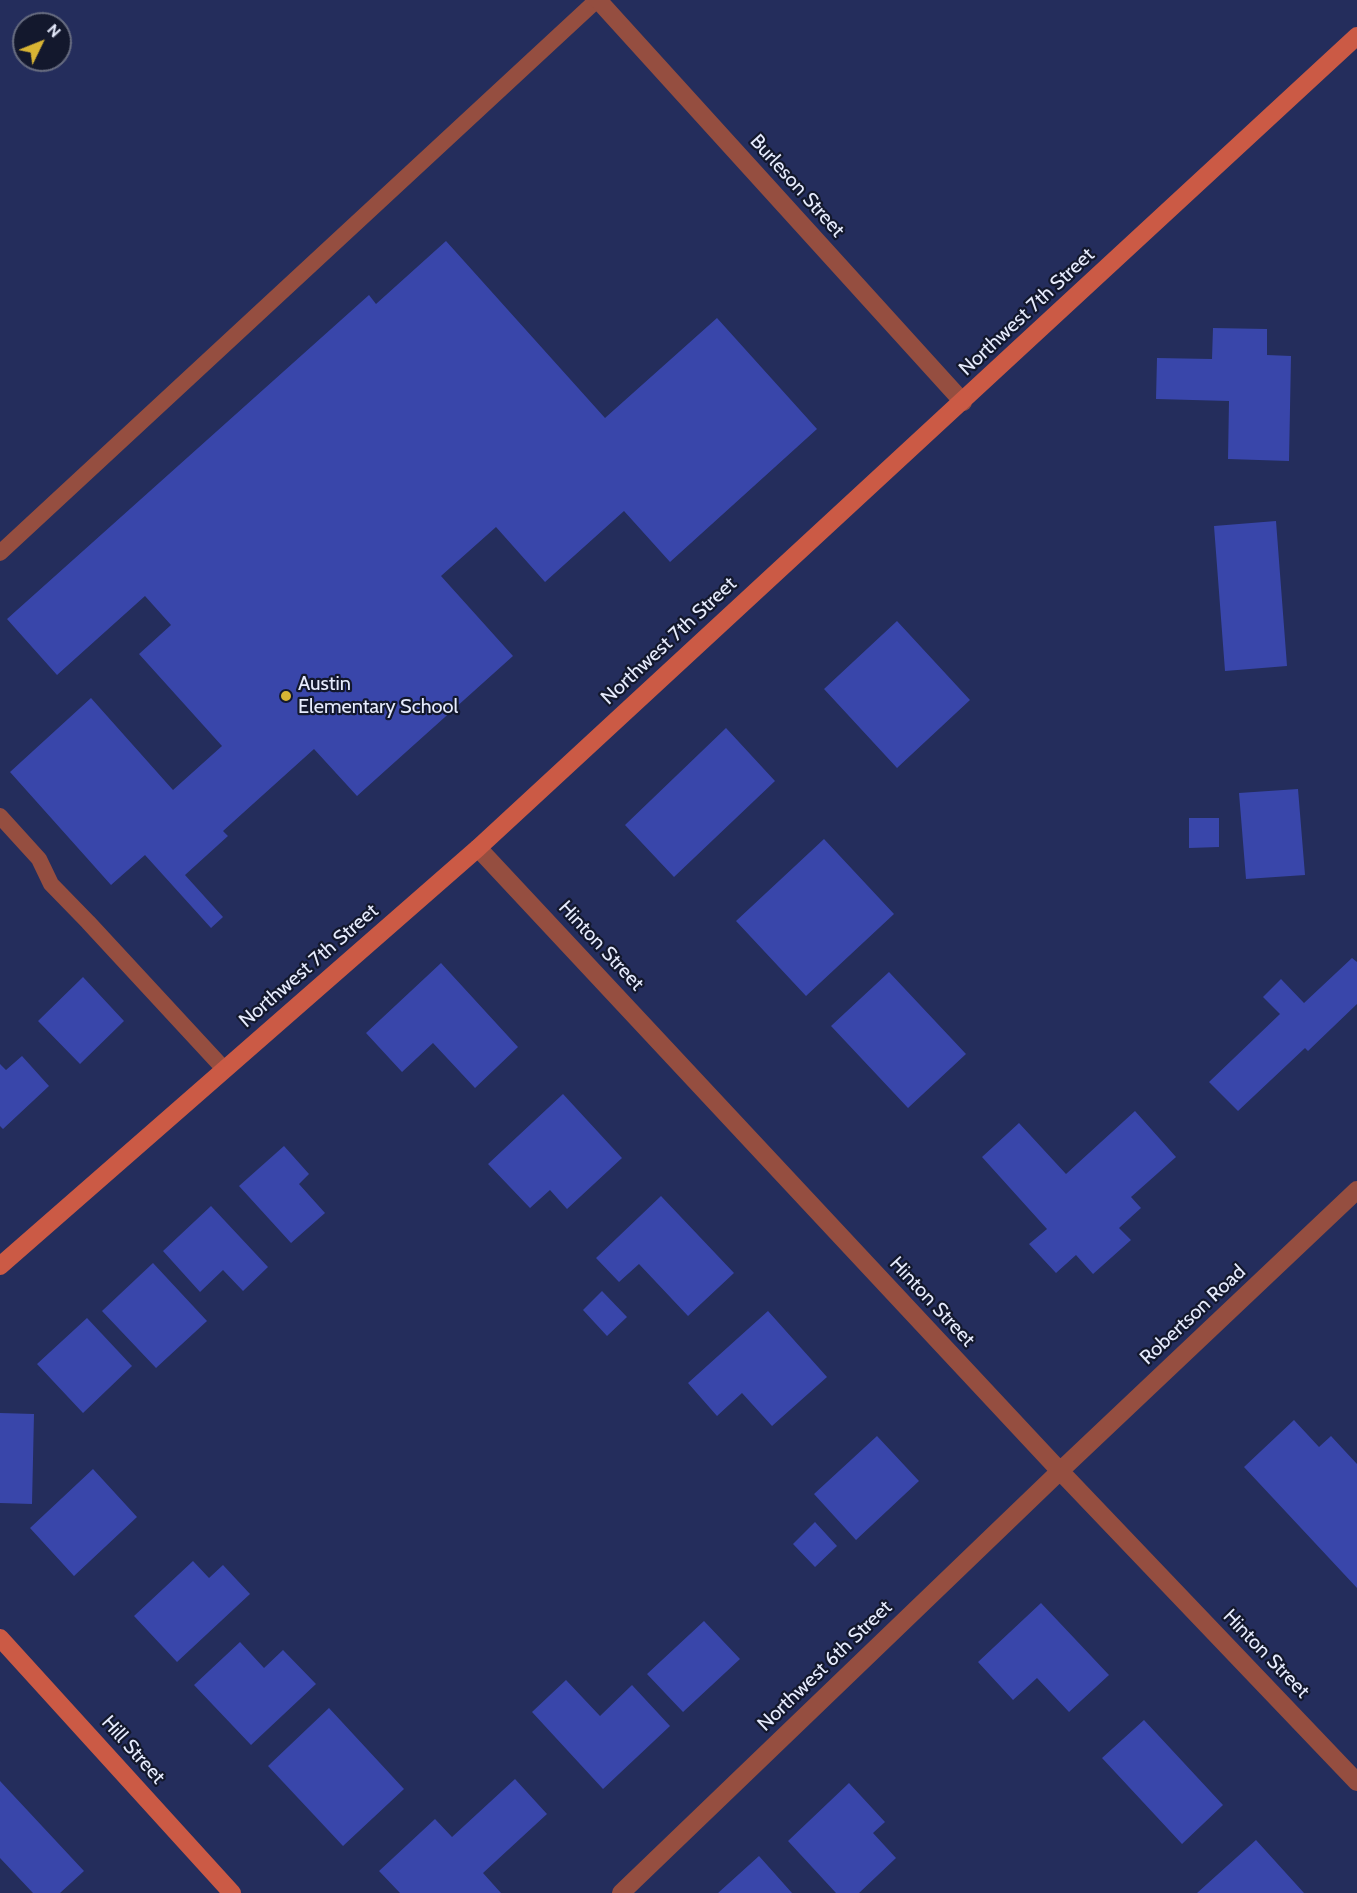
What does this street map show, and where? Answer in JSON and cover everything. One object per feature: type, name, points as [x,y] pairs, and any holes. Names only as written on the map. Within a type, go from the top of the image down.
[{"type":"street","name":"Burleson Street","points":[[598,0],[963,402]]},
{"type":"street","name":"Northwest 7th Street","points":[[0,1266],[478,848],[1357,36]]},
{"type":"street","name":"Hinton Street","points":[[478,848],[1060,1471],[1357,1782]]},
{"type":"street","name":"Robertson Road","points":[[1060,1471],[1357,1191]]},
{"type":"street","name":"Northwest 6th Street","points":[[621,1893],[1060,1471]]},
{"type":"street","name":"Hill Street","points":[[0,1638],[232,1893]]},
{"type":"lane","points":[[0,554],[598,0]]},
{"type":"lane","points":[[0,816],[39,860],[51,884],[225,1070]]},
{"type":"building","points":[[446,241],[605,418],[717,318],[817,429],[670,562],[624,511],[545,582],[496,527],[441,576],[513,656],[357,796],[314,749],[223,831],[228,836],[185,875],[223,917],[211,928],[145,855],[111,885],[10,772],[91,698],[173,790],[222,746],[139,654],[171,625],[145,596],[57,675],[7,619],[369,295],[376,304]]},
{"type":"building","points":[[1213,328],[1267,329],[1267,355],[1291,356],[1289,461],[1228,459],[1229,401],[1156,399],[1157,358],[1212,359]]},
{"type":"building","points":[[1276,521],[1287,666],[1225,671],[1214,526]]},
{"type":"building","points":[[897,621],[970,700],[897,768],[824,689]]},
{"type":"building","points":[[726,728],[775,781],[674,877],[625,825]]},
{"type":"building","points":[[1298,789],[1305,875],[1246,879],[1239,793]]},
{"type":"building","points":[[1189,818],[1219,818],[1219,847],[1189,848]]},
{"type":"building","points":[[824,839],[894,914],[806,996],[736,921]]},
{"type":"building","points":[[1352,958],[1357,962],[1357,1004],[1308,1051],[1305,1048],[1238,1111],[1209,1082],[1280,1014],[1263,997],[1281,979],[1304,1003]]},
{"type":"building","points":[[441,963],[518,1047],[475,1088],[433,1043],[402,1072],[366,1033]]},
{"type":"building","points":[[889,972],[966,1054],[908,1108],[831,1026]]},
{"type":"building","points":[[83,977],[124,1021],[80,1064],[38,1021]]},
{"type":"building","points":[[22,1056],[49,1086],[3,1129],[0,1126],[0,1064],[6,1070]]},
{"type":"building","points":[[563,1094],[622,1158],[567,1209],[550,1190],[530,1208],[488,1164]]},
{"type":"building","points":[[1135,1111],[1176,1157],[1131,1197],[1141,1208],[1119,1228],[1131,1240],[1093,1274],[1076,1255],[1056,1273],[1029,1244],[1047,1229],[982,1157],[1019,1123],[1066,1174]]},
{"type":"building","points":[[284,1146],[309,1174],[299,1184],[325,1213],[291,1243],[239,1186]]},
{"type":"building","points":[[661,1196],[734,1273],[688,1316],[639,1264],[619,1282],[596,1258]]},
{"type":"building","points":[[211,1206],[268,1267],[243,1291],[223,1270],[200,1292],[163,1251]]},
{"type":"building","points":[[153,1263],[207,1321],[156,1368],[102,1311]]},
{"type":"building","points":[[602,1291],[627,1317],[607,1336],[583,1310]]},
{"type":"building","points":[[768,1311],[827,1377],[772,1426],[742,1393],[717,1416],[688,1383]]},
{"type":"building","points":[[87,1318],[132,1366],[83,1413],[37,1364]]},
{"type":"building","points":[[0,1413],[34,1414],[32,1504],[0,1503]]},
{"type":"building","points":[[1294,1420],[1319,1447],[1331,1436],[1357,1464],[1357,1588],[1244,1467]]},
{"type":"building","points":[[877,1436],[919,1481],[856,1540],[814,1494]]},
{"type":"building","points":[[93,1469],[137,1517],[74,1576],[30,1528]]},
{"type":"building","points":[[815,1522],[837,1546],[815,1567],[793,1544]]},
{"type":"building","points":[[193,1561],[209,1578],[223,1565],[250,1594],[177,1662],[134,1616]]},
{"type":"building","points":[[1041,1603],[1109,1675],[1069,1712],[1037,1678],[1013,1700],[978,1662]]},
{"type":"building","points":[[704,1621],[740,1659],[683,1712],[647,1674]]},
{"type":"building","points":[[240,1642],[264,1668],[283,1650],[316,1684],[251,1745],[194,1685]]},
{"type":"building","points":[[566,1680],[600,1716],[632,1685],[670,1726],[603,1789],[532,1712]]},
{"type":"building","points":[[329,1708],[404,1789],[343,1846],[268,1766]]},
{"type":"building","points":[[1144,1720],[1223,1805],[1182,1844],[1102,1758]]},
{"type":"building","points":[[515,1779],[547,1814],[483,1873],[501,1893],[400,1893],[379,1871],[435,1819],[452,1837]]},
{"type":"building","points":[[0,1781],[84,1871],[60,1893],[33,1893],[0,1858]]},
{"type":"building","points":[[849,1783],[885,1822],[873,1833],[896,1858],[859,1893],[836,1893],[788,1841]]},
{"type":"building","points":[[1256,1840],[1304,1893],[1197,1893]]},
{"type":"building","points":[[759,1856],[792,1893],[718,1893]]},
{"type":"place","name":"Austin Elementary School","points":[[286,696]]}]
